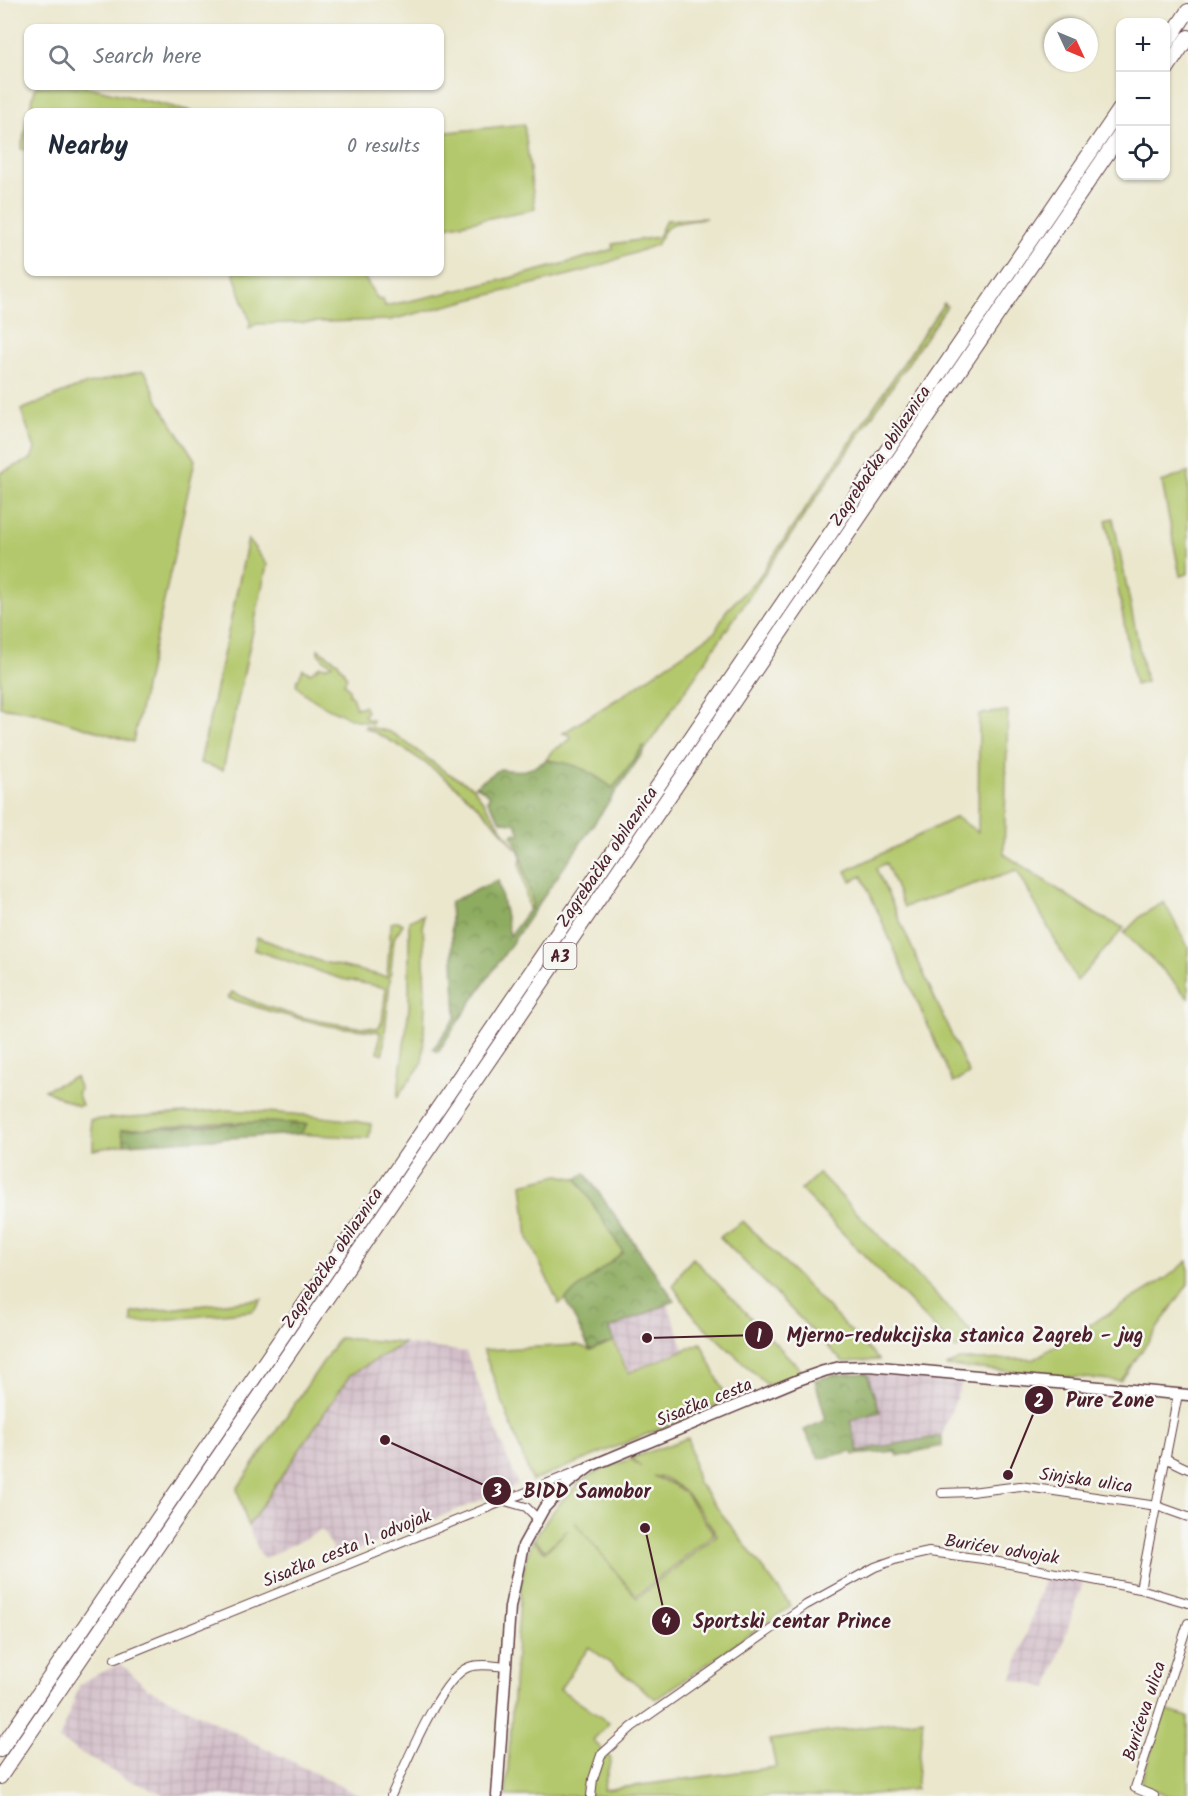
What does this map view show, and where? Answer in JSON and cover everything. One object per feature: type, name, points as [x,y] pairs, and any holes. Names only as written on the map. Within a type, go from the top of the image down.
[{"type":"highway","points":[[1170,38],[1188,11]]},
{"type":"highway","points":[[1170,64],[1188,37]]},
{"type":"highway","name":"Zagrebačka obilaznica","points":[[0,1750],[1116,115]]},
{"type":"highway","name":"Zagrebačka obilaznica","points":[[0,1777],[1116,141]]},
{"type":"main road","name":"Sisačka cesta","points":[[497,1796],[510,1607],[523,1546],[537,1518],[566,1485],[591,1466],[798,1380],[840,1367],[904,1368],[1183,1394]]},
{"type":"street","points":[[1183,1394],[1165,1458],[1140,1589],[1188,1603]]},
{"type":"street","points":[[1165,1458],[1188,1469]]},
{"type":"street","name":"Sisačka cesta I. odvojak","points":[[115,1659],[591,1466]]},
{"type":"street","name":"Sinjska ulica","points":[[942,1493],[1020,1486],[1157,1506],[1188,1516]]},
{"type":"street","points":[[503,1500],[526,1507],[537,1518]]},
{"type":"street","name":"Burićev odvojak","points":[[591,1796],[593,1779],[601,1755],[632,1727],[799,1610],[875,1567],[897,1559],[929,1552],[983,1558],[1140,1589]]},
{"type":"street","name":"Burićeva ulica","points":[[1154,1796],[1135,1788],[1188,1623]]},
{"type":"street","points":[[391,1796],[424,1722],[460,1672],[475,1665],[506,1667]]},
{"type":"shaded area","points":[[667,1302],[684,1349],[629,1371],[609,1328]]},
{"type":"shaded area","points":[[339,1338],[383,1341],[466,1352],[518,1485],[338,1558],[322,1530],[263,1559],[249,1529],[237,1489]]},
{"type":"shaded area","points":[[867,1373],[962,1382],[942,1436],[858,1451],[850,1420],[880,1412]]},
{"type":"shaded area","points":[[1046,1574],[1083,1582],[1048,1688],[1012,1679]]},
{"type":"shaded area","points":[[121,1664],[147,1688],[360,1796],[168,1796],[126,1779],[59,1740],[80,1684]]},
{"type":"green space","points":[[35,90],[101,90],[178,108],[30,108]]},
{"type":"green space","points":[[524,124],[535,209],[444,227],[444,133]]},
{"type":"green space","points":[[706,218],[672,224],[665,230],[656,245],[588,270],[390,320],[256,324],[249,329],[250,321],[234,276],[363,276],[378,300],[383,299],[385,306],[557,266],[613,249],[613,244],[658,237],[666,220]]},
{"type":"green space","points":[[944,303],[947,306],[646,748],[643,747],[613,788],[582,768],[546,760],[551,752],[571,739],[570,735],[563,733],[622,696],[715,632],[726,611],[759,577]]},
{"type":"green space","points":[[142,371],[146,373],[159,403],[195,460],[133,742],[34,712],[0,707],[0,473],[31,459],[35,449],[21,410],[80,386]]},
{"type":"green space","points":[[1188,472],[1188,574],[1180,576],[1162,482]]},
{"type":"green space","points":[[1113,518],[1146,682],[1135,685],[1106,520]]},
{"type":"green space","points":[[248,539],[267,565],[223,770],[200,763]]},
{"type":"green space","points":[[318,649],[338,662],[347,677],[344,683],[349,689],[349,695],[356,708],[364,706],[367,711],[364,716],[372,719],[372,723],[354,719],[319,703],[296,684],[303,669],[310,673],[320,666],[326,667],[332,664],[324,660],[318,653]]},
{"type":"green space","points":[[1008,711],[1004,854],[1097,915],[1124,928],[1077,981],[1017,870],[904,907],[886,863],[876,868],[969,1074],[953,1083],[862,876],[851,881],[846,871],[956,817],[978,832],[979,714]]},
{"type":"green space","points":[[365,726],[390,732],[446,772],[473,787],[516,849],[486,814],[448,780],[406,750]]},
{"type":"green space","points":[[643,746],[646,748],[438,1052],[433,1049],[456,1017],[450,902],[498,880],[510,936],[533,904],[521,856],[512,835],[520,834],[516,824],[501,821],[487,800],[490,796],[475,786],[500,769],[524,770],[535,767],[546,760],[582,769],[613,788]]},
{"type":"green space","points":[[521,856],[533,904],[529,909],[520,865]]},
{"type":"green space","points":[[1164,902],[1188,947],[1188,998],[1161,968],[1124,933],[1142,915]]},
{"type":"green space","points":[[423,915],[425,1003],[423,1062],[397,1098],[409,1007],[409,921]]},
{"type":"green space","points":[[398,921],[403,924],[394,938],[383,1054],[378,1052],[380,1032],[329,1026],[228,998],[232,992],[265,1006],[304,1017],[343,1025],[378,1028],[382,1022],[386,988],[342,979],[254,950],[257,937],[319,961],[387,977],[391,923]]},
{"type":"green space","points":[[75,1077],[82,1105],[78,1106],[44,1090]]},
{"type":"green space","points":[[227,1110],[299,1114],[371,1124],[369,1138],[300,1134],[306,1124],[214,1123],[121,1130],[125,1144],[93,1150],[90,1120]]},
{"type":"green space","points":[[264,1122],[307,1124],[300,1134],[125,1144],[121,1130]]},
{"type":"green space","points":[[585,1173],[675,1301],[609,1329],[614,1341],[590,1350],[565,1299],[623,1252],[577,1179]]},
{"type":"green space","points":[[819,1173],[978,1339],[955,1349],[801,1190]]},
{"type":"green space","points":[[559,1175],[577,1179],[623,1252],[559,1304],[528,1238],[522,1184]]},
{"type":"green space","points":[[743,1221],[879,1360],[843,1362],[720,1237]]},
{"type":"green space","points":[[693,1258],[804,1373],[774,1385],[766,1384],[695,1318],[673,1286]]},
{"type":"green space","points":[[1188,1261],[1188,1284],[1121,1381],[946,1366],[960,1360],[1034,1359],[1165,1279]]},
{"type":"green space","points":[[262,1299],[253,1311],[132,1323],[132,1313]]},
{"type":"green space","points":[[339,1338],[404,1343],[350,1375],[248,1526],[237,1489]]},
{"type":"green space","points":[[614,1341],[628,1373],[701,1343],[728,1401],[532,1481],[483,1350],[578,1345],[590,1350]]},
{"type":"green space","points":[[867,1373],[880,1412],[850,1420],[858,1451],[942,1436],[942,1446],[897,1456],[895,1451],[854,1455],[852,1451],[819,1459],[804,1430],[826,1420],[815,1380],[833,1375]]},
{"type":"green space","points":[[688,1438],[697,1481],[791,1606],[656,1699],[589,1647],[560,1689],[609,1723],[593,1740],[611,1759],[603,1790],[776,1767],[770,1740],[923,1719],[916,1789],[857,1796],[506,1796],[521,1585],[526,1558],[533,1540],[545,1552],[568,1530],[545,1550],[534,1539],[552,1512],[574,1488],[595,1473],[631,1459],[641,1467],[632,1458]],"holes":[[[653,1476],[664,1478],[682,1489],[717,1535],[637,1598],[575,1522],[636,1596],[714,1534],[685,1493],[674,1485]]]},
{"type":"green space","points":[[1165,1710],[1188,1717],[1188,1796],[1168,1796],[1140,1784]]},
{"type":"place","name":"Mjerno-redukcijska stanica Zagreb - jug","points":[[647,1338]]},
{"type":"place","name":"BIDD Samobor","points":[[385,1440]]},
{"type":"place","name":"Pure Zone","points":[[1008,1475]]},
{"type":"place","name":"Sportski centar Prince","points":[[645,1528]]}]
